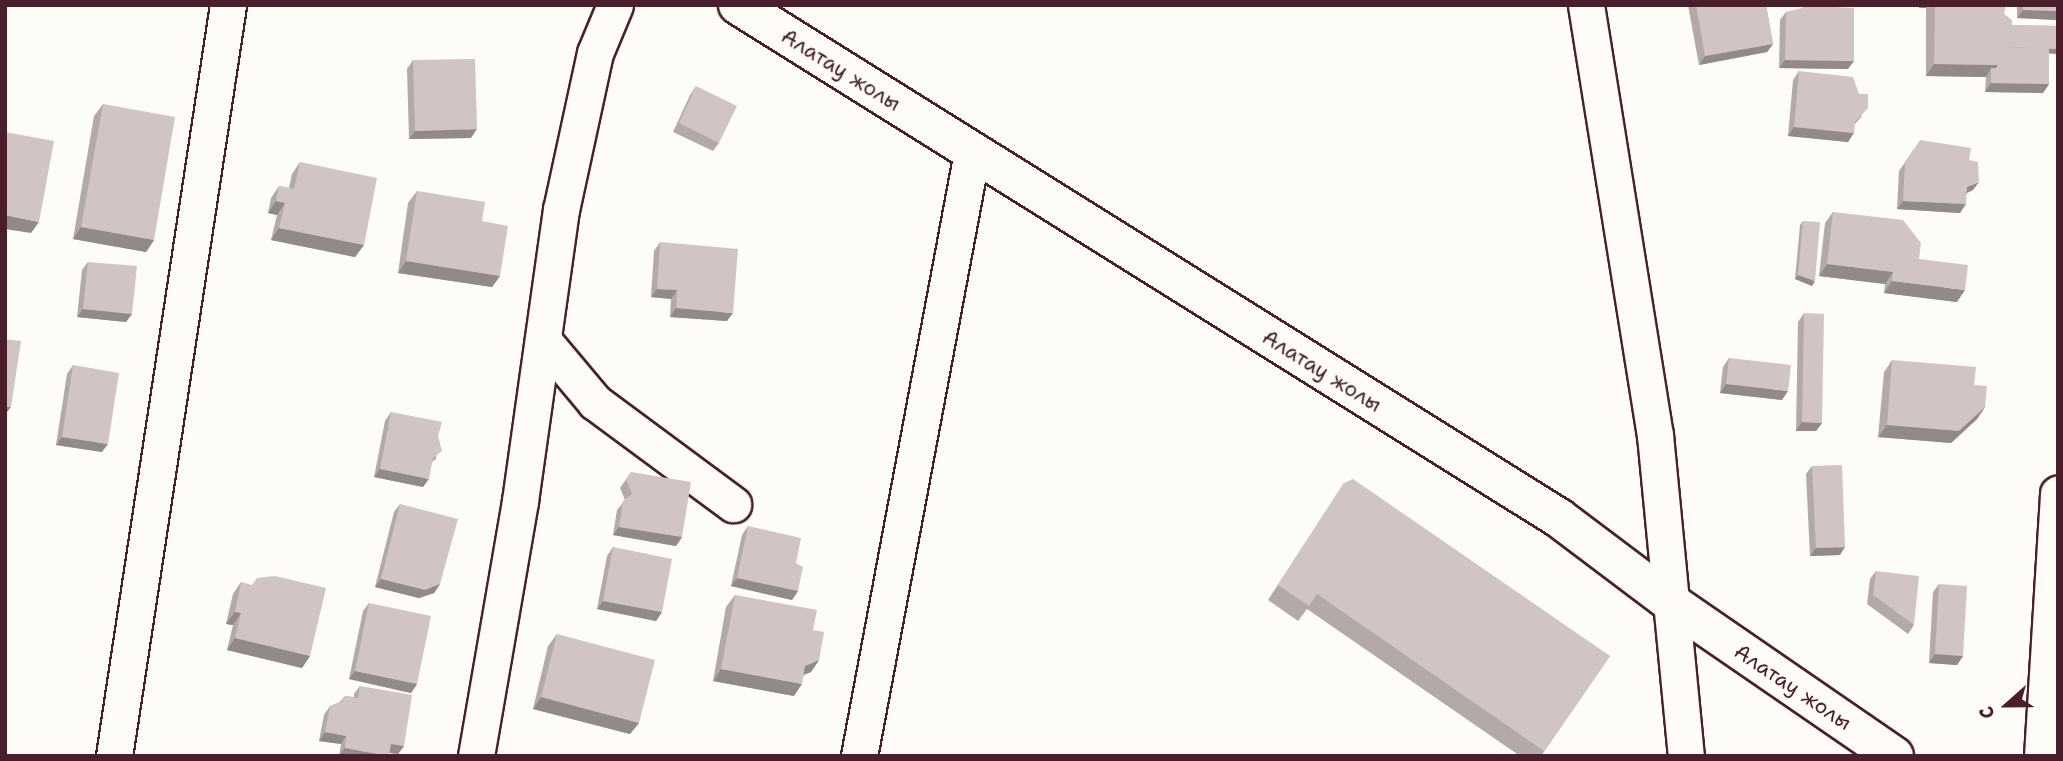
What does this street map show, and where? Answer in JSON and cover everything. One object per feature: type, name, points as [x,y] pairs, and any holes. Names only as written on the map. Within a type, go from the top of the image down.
[{"type":"main road","name":"Алатау жолы","points":[[738,5],[1559,518],[1673,604],[1894,756]]},
{"type":"street","points":[[114,756],[228,5]]},
{"type":"street","points":[[476,756],[520,500],[567,183],[595,53],[615,5]]},
{"type":"street","points":[[1586,5],[1655,435],[1686,756]]},
{"type":"street","points":[[859,756],[972,152]]},
{"type":"street","points":[[542,340],[595,402],[733,504]]},
{"type":"street","points":[[2042,756],[2058,493]]},
{"type":"building","points":[[1696,5],[1766,5],[1773,44],[1705,56]]},
{"type":"building","points":[[1805,5],[1854,8],[1854,61],[1785,60],[1786,12]]},
{"type":"building","points":[[1935,5],[2005,5],[2004,14],[2012,20],[2011,39],[1999,65],[1934,64]]},
{"type":"building","points":[[2023,5],[2058,5],[2058,11],[2023,10]]},
{"type":"building","points":[[2011,25],[2058,26],[2058,49],[2007,47],[2011,39]]},
{"type":"building","points":[[2007,47],[2049,48],[2049,84],[1991,83],[1991,68],[1996,68]]},
{"type":"building","points":[[475,59],[477,129],[415,131],[413,60]]},
{"type":"building","points":[[1799,71],[1853,77],[1859,94],[1868,94],[1868,108],[1855,122],[1854,133],[1794,127]]},
{"type":"building","points":[[696,86],[737,106],[719,143],[679,123]]},
{"type":"building","points":[[103,104],[175,117],[154,240],[81,227]]},
{"type":"building","points":[[5,132],[54,141],[39,222],[5,215]]},
{"type":"building","points":[[1920,140],[1971,148],[1969,160],[1978,162],[1979,182],[1967,187],[1966,204],[1903,201],[1905,163]]},
{"type":"building","points":[[300,162],[377,178],[364,245],[279,228],[285,203],[276,201],[279,186],[294,189]]},
{"type":"building","points":[[417,191],[485,202],[482,221],[508,226],[500,276],[406,261]]},
{"type":"building","points":[[1833,212],[1903,220],[1921,243],[1919,259],[1968,265],[1965,290],[1892,281],[1893,272],[1827,264]]},
{"type":"building","points":[[1803,221],[1820,222],[1815,281],[1798,275]]},
{"type":"building","points":[[660,242],[738,249],[733,313],[676,308],[677,290],[657,289]]},
{"type":"building","points":[[88,262],[137,266],[132,314],[83,309]]},
{"type":"building","points":[[1804,313],[1824,314],[1822,423],[1802,422]]},
{"type":"building","points":[[5,339],[21,341],[11,407],[5,406]]},
{"type":"building","points":[[1729,358],[1791,365],[1788,391],[1726,384]]},
{"type":"building","points":[[1892,360],[1976,367],[1974,385],[1987,386],[1985,407],[1959,431],[1887,425]]},
{"type":"building","points":[[73,365],[119,373],[108,444],[62,437]]},
{"type":"building","points":[[391,412],[442,422],[438,436],[442,451],[433,458],[429,479],[380,469]]},
{"type":"building","points":[[1842,465],[1845,547],[1816,548],[1812,466]]},
{"type":"building","points":[[631,472],[691,482],[682,537],[619,527],[623,501],[632,494],[626,479]]},
{"type":"building","points":[[1353,479],[1610,656],[1544,751],[1317,594],[1309,606],[1278,585],[1344,483]]},
{"type":"building","points":[[400,504],[458,519],[440,584],[425,590],[381,579]]},
{"type":"building","points":[[748,526],[801,538],[796,563],[803,567],[798,591],[737,578]]},
{"type":"building","points":[[613,547],[672,559],[662,612],[603,601]]},
{"type":"building","points":[[1876,571],[1919,576],[1914,625],[1873,595]]},
{"type":"building","points":[[275,576],[326,588],[310,656],[235,638],[241,613],[235,612],[241,582],[252,585],[257,578]]},
{"type":"building","points":[[1939,584],[1967,586],[1963,656],[1935,654]]},
{"type":"building","points":[[735,595],[817,610],[813,630],[824,632],[819,660],[805,666],[802,684],[721,669]]},
{"type":"building","points":[[369,603],[431,616],[417,684],[355,671]]},
{"type":"building","points":[[557,634],[655,660],[639,723],[541,697]]},
{"type":"building","points":[[360,686],[412,695],[404,746],[391,744],[389,756],[345,748],[346,736],[325,732],[330,706],[342,702],[345,696],[358,698]]}]
